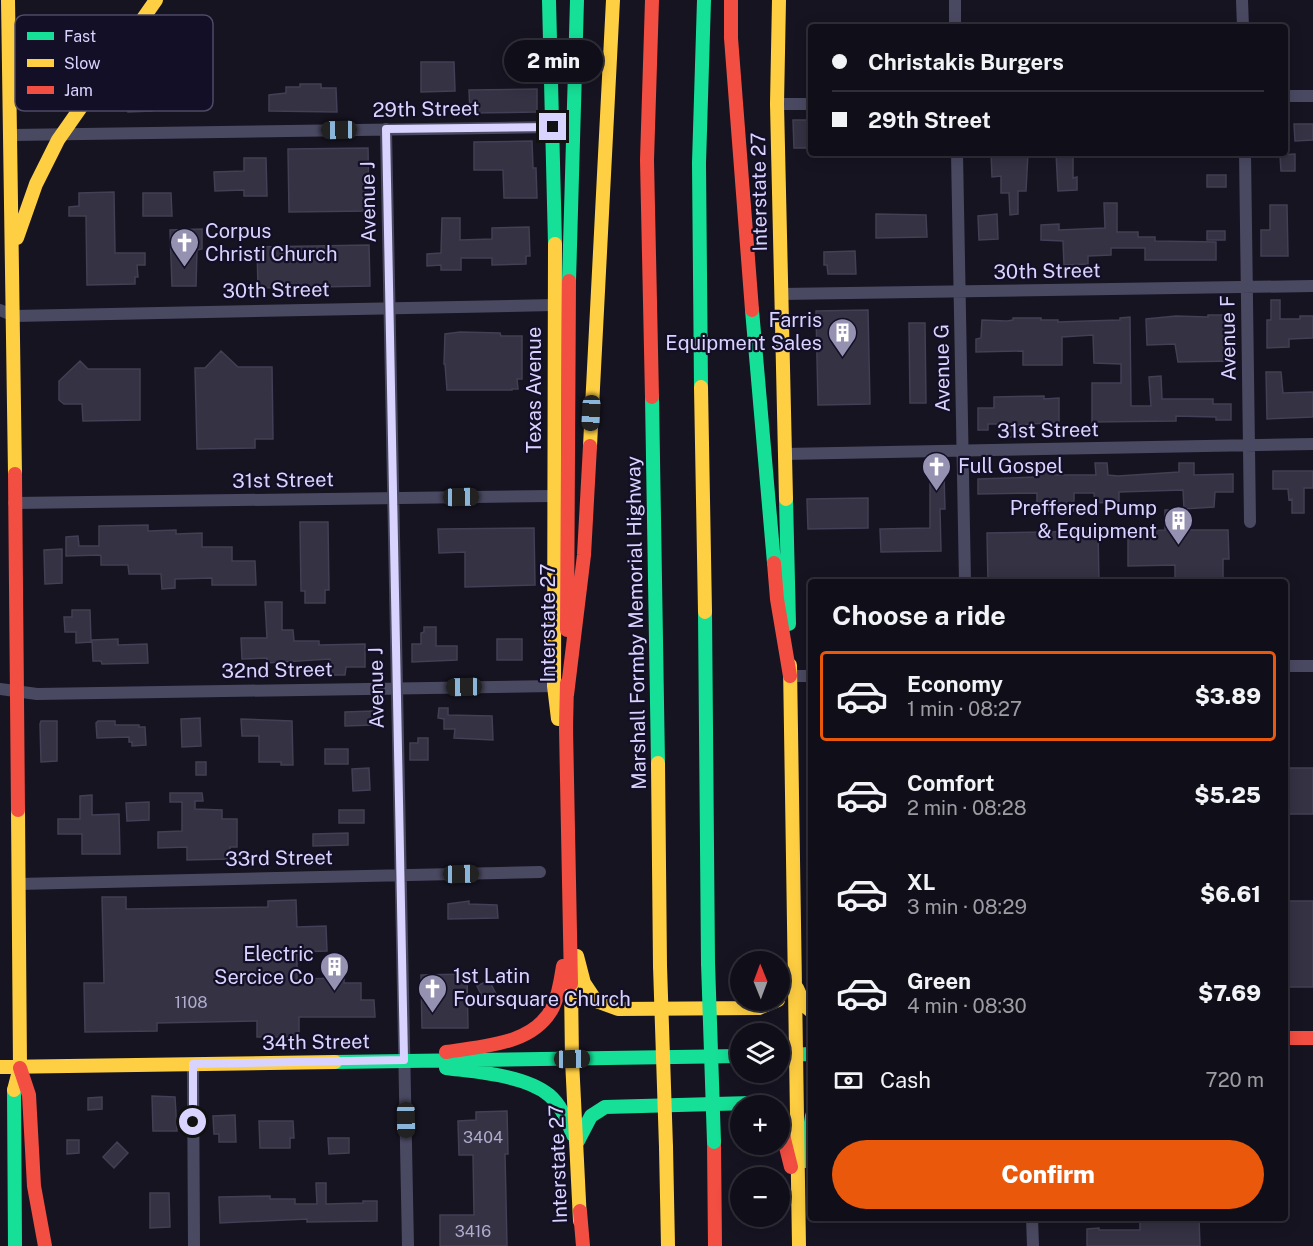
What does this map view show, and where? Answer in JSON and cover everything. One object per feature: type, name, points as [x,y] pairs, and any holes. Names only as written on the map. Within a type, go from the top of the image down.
[{"type":"main road","points":[[145,15],[156,0]]},
{"type":"main road","name":"Texas Avenue","points":[[549,0],[553,127],[554,686],[566,779]]},
{"type":"main road","points":[[567,0],[570,136],[568,312]]},
{"type":"main road","name":"Interstate 27","points":[[577,0],[568,312],[566,779],[572,1059],[581,1246]]},
{"type":"main road","points":[[567,695],[584,555],[613,0]]},
{"type":"main road","name":"Marshall Formby Memorial Highway","points":[[652,0],[648,74],[649,239],[658,682],[660,966],[668,1246]]},
{"type":"main road","points":[[704,0],[699,77],[699,221],[708,963],[716,1246]]},
{"type":"main road","points":[[731,0],[730,38],[736,123],[765,471],[777,599],[790,676]]},
{"type":"main road","name":"Interstate 27","points":[[779,0],[777,104],[790,676],[799,1246]]},
{"type":"main road","points":[[5,7],[12,135],[14,316],[20,1067],[13,1095],[15,1246]]},
{"type":"main road","points":[[13,250],[36,184],[62,134],[78,111]]},
{"type":"main road","points":[[570,929],[584,983],[596,1002],[618,1010],[730,1008]]},
{"type":"main road","points":[[404,1060],[492,1044],[530,1032],[553,1008],[560,985],[570,929]]},
{"type":"main road","points":[[790,990],[795,982]]},
{"type":"main road","points":[[795,982],[808,1009]]},
{"type":"main road","points":[[1288,1038],[1313,1038]]},
{"type":"main road","points":[[790,1055],[808,1054]]},
{"type":"main road","name":"34th Street","points":[[0,1067],[730,1056]]},
{"type":"main road","points":[[404,1060],[532,1085],[549,1095],[563,1114],[577,1145]]},
{"type":"main road","points":[[20,1067],[30,1095],[34,1186],[45,1246]]},
{"type":"main road","points":[[577,1145],[588,1118],[597,1109],[730,1104]]},
{"type":"main road","points":[[798,1191],[808,1151]]},
{"type":"main road","points":[[788,1155],[798,1191]]},
{"type":"street","points":[[955,0],[955,24]]},
{"type":"street","points":[[1242,0],[1243,24]]},
{"type":"street","points":[[1288,96],[1313,96]]},
{"type":"street","points":[[777,104],[808,104]]},
{"type":"street","name":"29th Street","points":[[12,135],[553,127]]},
{"type":"street","name":"Avenue J","points":[[386,129],[408,1246]]},
{"type":"street","name":"Avenue G","points":[[957,156],[965,579]]},
{"type":"street","name":"Avenue F","points":[[1245,156],[1250,522]]},
{"type":"street","name":"30th Street","points":[[781,294],[1313,286]]},
{"type":"street","name":"30th Street","points":[[0,310],[14,316],[554,305]]},
{"type":"street","name":"31st Street","points":[[784,454],[1313,444]]},
{"type":"street","name":"31st Street","points":[[14,503],[553,496]]},
{"type":"street","points":[[1288,666],[1313,666]]},
{"type":"street","points":[[790,676],[808,676]]},
{"type":"street","name":"32nd Street","points":[[0,689],[37,694],[554,686]]},
{"type":"street","name":"33rd Street","points":[[18,884],[540,872]]},
{"type":"street","points":[[193,1064],[194,1246]]},
{"type":"street","points":[[1032,1221],[1033,1246]]},
{"type":"building","points":[[421,62],[454,62],[455,91],[421,92]]},
{"type":"building","points":[[300,84],[321,84],[321,88],[336,88],[337,112],[269,111],[269,95],[286,93],[286,87],[300,87]]},
{"type":"building","points":[[537,89],[537,112],[470,113],[469,90]]},
{"type":"building","points":[[793,120],[808,120],[808,148],[794,148]]},
{"type":"building","points":[[1294,124],[1313,124],[1313,140],[1295,141]]},
{"type":"building","points":[[532,141],[537,198],[504,198],[503,170],[474,170],[474,142]]},
{"type":"building","points":[[368,148],[369,211],[289,212],[288,149]]},
{"type":"building","points":[[1295,154],[1295,171],[1281,171],[1280,156]]},
{"type":"building","points":[[991,156],[1028,156],[1026,191],[1018,191],[1018,214],[1010,215],[1009,193],[1001,193],[1001,176],[992,177]]},
{"type":"building","points":[[1056,156],[1073,156],[1073,178],[1077,177],[1077,190],[1058,191]]},
{"type":"building","points":[[244,158],[266,158],[267,196],[244,196],[244,190],[215,191],[214,172],[244,171]]},
{"type":"building","points":[[1207,175],[1226,175],[1226,187],[1207,187]]},
{"type":"building","points":[[114,192],[115,253],[145,253],[145,265],[137,265],[138,277],[135,277],[135,284],[87,285],[86,216],[69,216],[69,207],[79,206],[79,193]]},
{"type":"building","points":[[143,193],[171,193],[172,216],[143,216]]},
{"type":"building","points":[[1104,203],[1117,203],[1117,232],[1138,232],[1138,237],[1155,237],[1155,241],[1216,242],[1216,260],[1145,260],[1145,248],[1111,248],[1111,255],[1088,256],[1088,264],[1064,265],[1063,241],[1041,240],[1041,225],[1059,224],[1059,230],[1105,228]]},
{"type":"building","points":[[1270,205],[1287,205],[1288,256],[1261,256],[1261,230],[1270,230]]},
{"type":"building","points":[[876,214],[926,215],[927,237],[876,238]]},
{"type":"building","points":[[997,214],[998,239],[979,240],[978,216]]},
{"type":"building","points":[[442,218],[460,218],[460,240],[492,239],[492,228],[529,227],[530,256],[526,256],[526,264],[492,265],[492,258],[461,258],[461,270],[441,270],[441,265],[427,266],[427,254],[441,253]]},
{"type":"building","name":"Corpus Christi Church","points":[[202,229],[202,249],[197,250],[196,286],[172,286],[170,230]]},
{"type":"building","points":[[1207,231],[1225,231],[1225,240],[1207,240]]},
{"type":"building","points":[[369,245],[370,286],[258,288],[257,247]]},
{"type":"building","points":[[855,251],[856,274],[828,274],[827,265],[824,265],[824,252]]},
{"type":"building","points":[[1271,300],[1280,300],[1280,319],[1300,319],[1300,316],[1313,316],[1313,338],[1289,339],[1289,347],[1267,348],[1267,320],[1271,320]]},
{"type":"building","name":"Farris Equipment Sales","points":[[868,310],[870,404],[818,405],[816,311]]},
{"type":"building","points":[[1208,315],[1235,315],[1234,361],[1178,362],[1175,344],[1147,345],[1146,319],[1176,316],[1208,317]]},
{"type":"building","points":[[1130,317],[1131,406],[1151,406],[1149,377],[1161,376],[1162,399],[1213,399],[1213,404],[1231,404],[1231,420],[1216,420],[1216,417],[1176,416],[1176,421],[1092,422],[1092,383],[1121,383],[1121,364],[1094,363],[1093,335],[1062,337],[1062,365],[1023,365],[1023,351],[976,352],[976,339],[981,338],[982,320],[1007,321],[1013,318],[1041,318],[1041,320],[1058,320],[1058,322],[1120,320],[1120,318]]},
{"type":"building","points":[[909,323],[925,323],[926,403],[910,403]]},
{"type":"building","points":[[460,332],[522,336],[522,379],[517,379],[518,389],[447,390],[444,364],[445,334]]},
{"type":"building","points":[[221,351],[238,367],[272,367],[273,439],[255,439],[255,448],[197,449],[195,368],[205,368]]},
{"type":"building","points":[[80,361],[88,369],[140,369],[140,420],[83,421],[82,404],[64,404],[59,400],[59,381]]},
{"type":"building","points":[[1266,372],[1281,372],[1283,393],[1313,392],[1313,417],[1267,419]]},
{"type":"building","points":[[1044,396],[1044,399],[1059,398],[1059,422],[1018,425],[1018,437],[1008,437],[1007,424],[988,424],[988,430],[978,430],[978,408],[994,408],[994,397]]},
{"type":"building","points":[[1095,463],[1107,463],[1108,475],[1118,476],[1179,472],[1179,463],[1194,463],[1194,475],[1233,474],[1233,492],[1215,492],[1214,507],[1184,509],[1183,490],[1119,492],[1119,502],[1095,503],[1094,493],[1074,493],[1074,511],[1037,511],[1037,493],[978,494],[978,479],[1037,477],[1037,466],[1055,466],[1055,475],[1096,475]]},
{"type":"building","points":[[1273,471],[1313,471],[1313,488],[1304,488],[1304,513],[1292,513],[1292,499],[1289,500],[1288,489],[1273,489]]},
{"type":"building","points":[[930,474],[944,474],[945,509],[940,509],[941,551],[881,552],[880,529],[930,528]]},
{"type":"building","points":[[868,498],[868,528],[808,529],[807,499]]},
{"type":"building","name":"Preffered Pump & Equipment","points":[[1165,510],[1175,510],[1176,530],[1228,530],[1229,559],[1223,559],[1223,579],[1175,579],[1175,565],[1128,566],[1128,531],[1165,530]]},
{"type":"building","points":[[300,522],[328,522],[329,590],[325,590],[325,603],[305,603],[305,591],[301,591]]},
{"type":"building","points":[[148,525],[148,531],[176,530],[176,534],[202,533],[202,547],[232,547],[232,561],[255,561],[256,585],[212,585],[212,578],[175,579],[175,588],[162,589],[161,574],[129,574],[128,565],[101,565],[99,555],[66,556],[66,537],[78,536],[79,546],[99,546],[99,526]]},
{"type":"building","points":[[534,528],[535,585],[465,587],[465,552],[439,553],[438,529]]},
{"type":"building","points":[[1098,531],[1099,579],[988,579],[987,533]]},
{"type":"building","points":[[62,549],[62,583],[45,584],[44,550]]},
{"type":"building","points":[[265,602],[282,602],[282,630],[293,630],[294,641],[319,641],[319,645],[365,644],[365,667],[346,667],[345,675],[330,675],[330,659],[267,663],[267,658],[242,659],[241,638],[267,638]]},
{"type":"building","points":[[72,610],[90,610],[91,642],[76,643],[76,632],[65,632],[64,617],[72,617]]},
{"type":"building","points":[[424,627],[436,627],[436,646],[457,646],[457,660],[412,662],[412,644],[421,644],[421,633],[424,632]]},
{"type":"building","points":[[118,639],[118,645],[147,644],[148,663],[102,664],[101,661],[93,661],[92,640]]},
{"type":"building","points":[[497,639],[522,639],[522,660],[497,660]]},
{"type":"building","points":[[439,708],[448,708],[448,715],[492,716],[493,740],[454,738],[455,729],[444,729],[444,719],[438,718]]},
{"type":"building","points":[[373,711],[374,725],[345,726],[345,712]]},
{"type":"building","points":[[200,718],[201,746],[182,747],[181,719]]},
{"type":"building","points":[[241,719],[292,721],[293,765],[281,765],[281,762],[259,762],[259,736],[242,736]]},
{"type":"building","points":[[41,721],[57,721],[57,761],[41,762]]},
{"type":"building","points":[[115,721],[115,725],[145,727],[146,745],[132,746],[129,737],[97,738],[96,723]]},
{"type":"building","points":[[418,738],[428,738],[428,760],[410,760],[410,743],[418,743]]},
{"type":"building","points":[[325,749],[348,749],[348,764],[325,764]]},
{"type":"building","points":[[196,762],[206,762],[206,775],[196,775]]},
{"type":"building","points":[[369,768],[370,790],[353,791],[352,769]]},
{"type":"building","points":[[1288,768],[1313,768],[1313,814],[1288,814]]},
{"type":"building","points":[[170,793],[202,793],[203,801],[195,801],[195,809],[222,810],[222,819],[237,819],[237,847],[230,847],[230,859],[187,860],[187,847],[158,848],[158,832],[182,831],[182,802],[170,802]]},
{"type":"building","points":[[92,795],[92,815],[119,814],[120,854],[82,854],[82,834],[58,834],[58,819],[80,819],[80,796]]},
{"type":"building","points":[[149,802],[149,820],[127,821],[126,803]]},
{"type":"building","points":[[339,810],[364,810],[364,823],[339,823]]},
{"type":"building","points":[[348,833],[348,845],[313,846],[313,834]]},
{"type":"building","points":[[102,897],[126,897],[126,909],[268,907],[268,901],[296,900],[297,927],[326,926],[327,951],[297,952],[297,979],[344,978],[344,983],[361,983],[361,1000],[374,1000],[375,1017],[299,1017],[299,1037],[257,1037],[257,1021],[157,1023],[157,1031],[85,1032],[84,983],[104,983]]},
{"type":"building","points":[[469,901],[469,904],[497,905],[498,918],[448,919],[448,904]]},
{"type":"building","points":[[1288,901],[1313,901],[1313,987],[1288,987]]},
{"type":"building","name":"1st Latin Foursquare Church","points":[[467,974],[468,1028],[422,1028],[421,975]]},
{"type":"building","points":[[489,980],[497,996],[485,1002],[477,986]]},
{"type":"building","points":[[152,1096],[175,1097],[177,1131],[153,1131]]},
{"type":"building","points":[[102,1097],[102,1109],[88,1110],[88,1098]]},
{"type":"building","points":[[507,1111],[508,1154],[505,1154],[507,1246],[440,1246],[440,1215],[474,1215],[473,1155],[459,1155],[458,1121],[476,1120],[476,1112]]},
{"type":"building","points":[[235,1115],[236,1142],[219,1142],[219,1134],[214,1134],[213,1116]]},
{"type":"building","points":[[259,1121],[293,1121],[294,1138],[290,1138],[290,1148],[260,1148]]},
{"type":"building","points":[[328,1138],[349,1138],[349,1153],[329,1154]]},
{"type":"building","points":[[67,1140],[79,1140],[79,1153],[67,1154]]},
{"type":"building","points":[[117,1142],[128,1153],[114,1168],[103,1157]]},
{"type":"building","points":[[316,1183],[326,1183],[326,1204],[377,1201],[377,1221],[307,1222],[307,1219],[220,1223],[219,1197],[270,1196],[270,1199],[295,1199],[295,1204],[317,1204]]},
{"type":"building","points":[[150,1193],[169,1193],[170,1227],[150,1228]]},
{"type":"building","points":[[1140,1221],[1199,1221],[1200,1246],[1087,1246],[1087,1229],[1140,1230]]},
{"type":"traffic: fast","points":[[549,0],[555,244]]},
{"type":"traffic: fast","points":[[569,281],[577,0]]},
{"type":"traffic: fast","points":[[701,387],[699,163],[704,0]]},
{"type":"traffic: fast","points":[[752,310],[774,563]]},
{"type":"traffic: fast","points":[[652,397],[658,763]]},
{"type":"traffic: fast","points":[[786,499],[789,624]]},
{"type":"traffic: fast","points":[[705,612],[708,963]]},
{"type":"traffic: fast","points":[[708,963],[714,1142]]},
{"type":"traffic: fast","points":[[790,1055],[808,1054]]},
{"type":"traffic: fast","points":[[335,1062],[730,1056]]},
{"type":"traffic: fast","points":[[446,1068],[514,1079],[539,1088],[557,1104],[573,1135]]},
{"type":"traffic: fast","points":[[14,1090],[15,1246]]},
{"type":"traffic: fast","points":[[578,1141],[591,1116],[605,1107],[730,1104]]},
{"type":"traffic: fast","points":[[805,1161],[808,1142]]},
{"type":"traffic: slow","points":[[8,0],[15,474]]},
{"type":"traffic: slow","points":[[146,15],[156,0]]},
{"type":"traffic: slow","points":[[590,446],[613,0]]},
{"type":"traffic: slow","points":[[779,0],[777,104],[786,499]]},
{"type":"traffic: slow","points":[[17,238],[36,184],[58,140],[78,111]]},
{"type":"traffic: slow","points":[[555,244],[554,686],[558,719]]},
{"type":"traffic: slow","points":[[701,387],[705,612]]},
{"type":"traffic: slow","points":[[790,665],[799,1246]]},
{"type":"traffic: slow","points":[[658,763],[660,966]]},
{"type":"traffic: slow","points":[[14,1090],[20,1067],[18,810]]},
{"type":"traffic: slow","points":[[577,956],[584,983],[596,1001],[618,1009],[730,1008]]},
{"type":"traffic: slow","points":[[660,966],[666,1147]]},
{"type":"traffic: slow","points":[[571,984],[572,1060],[580,1221]]},
{"type":"traffic: slow","points":[[797,988],[808,1009]]},
{"type":"traffic: slow","points":[[0,1067],[335,1062]]},
{"type":"traffic: slow","points":[[666,1147],[668,1246]]},
{"type":"traffic: jam","points":[[652,0],[647,160],[652,397]]},
{"type":"traffic: jam","points":[[731,0],[731,38],[752,310]]},
{"type":"traffic: jam","points":[[567,630],[569,281]]},
{"type":"traffic: jam","points":[[567,695],[584,555],[590,446]]},
{"type":"traffic: jam","points":[[15,474],[18,810]]},
{"type":"traffic: jam","points":[[774,563],[777,599],[790,676]]},
{"type":"traffic: jam","points":[[567,683],[571,984]]},
{"type":"traffic: jam","points":[[446,1052],[506,1042],[533,1029],[544,1020],[553,1007],[563,966]]},
{"type":"traffic: jam","points":[[1288,1038],[1313,1038]]},
{"type":"traffic: jam","points":[[20,1068],[29,1095],[34,1186],[45,1246]]},
{"type":"traffic: jam","points":[[714,1142],[715,1246]]},
{"type":"traffic: jam","points":[[788,1155],[791,1167]]},
{"type":"traffic: jam","points":[[580,1211],[583,1246]]},
{"type":"place","name":"Corpus Christi Church","points":[[184,268]]},
{"type":"place","name":"Farris Equipment Sales","points":[[843,358]]},
{"type":"place","name":"Full Gospel","points":[[937,492]]},
{"type":"place","name":"Preffered Pump & Equipment","points":[[1178,546]]},
{"type":"place","name":"Electric Sercice Co","points":[[335,992]]},
{"type":"place","name":"1st Latin Foursquare Church","points":[[432,1014]]},
{"type":"route","points":[[193,1122],[193,1064],[404,1060],[386,129],[553,127]]}]
